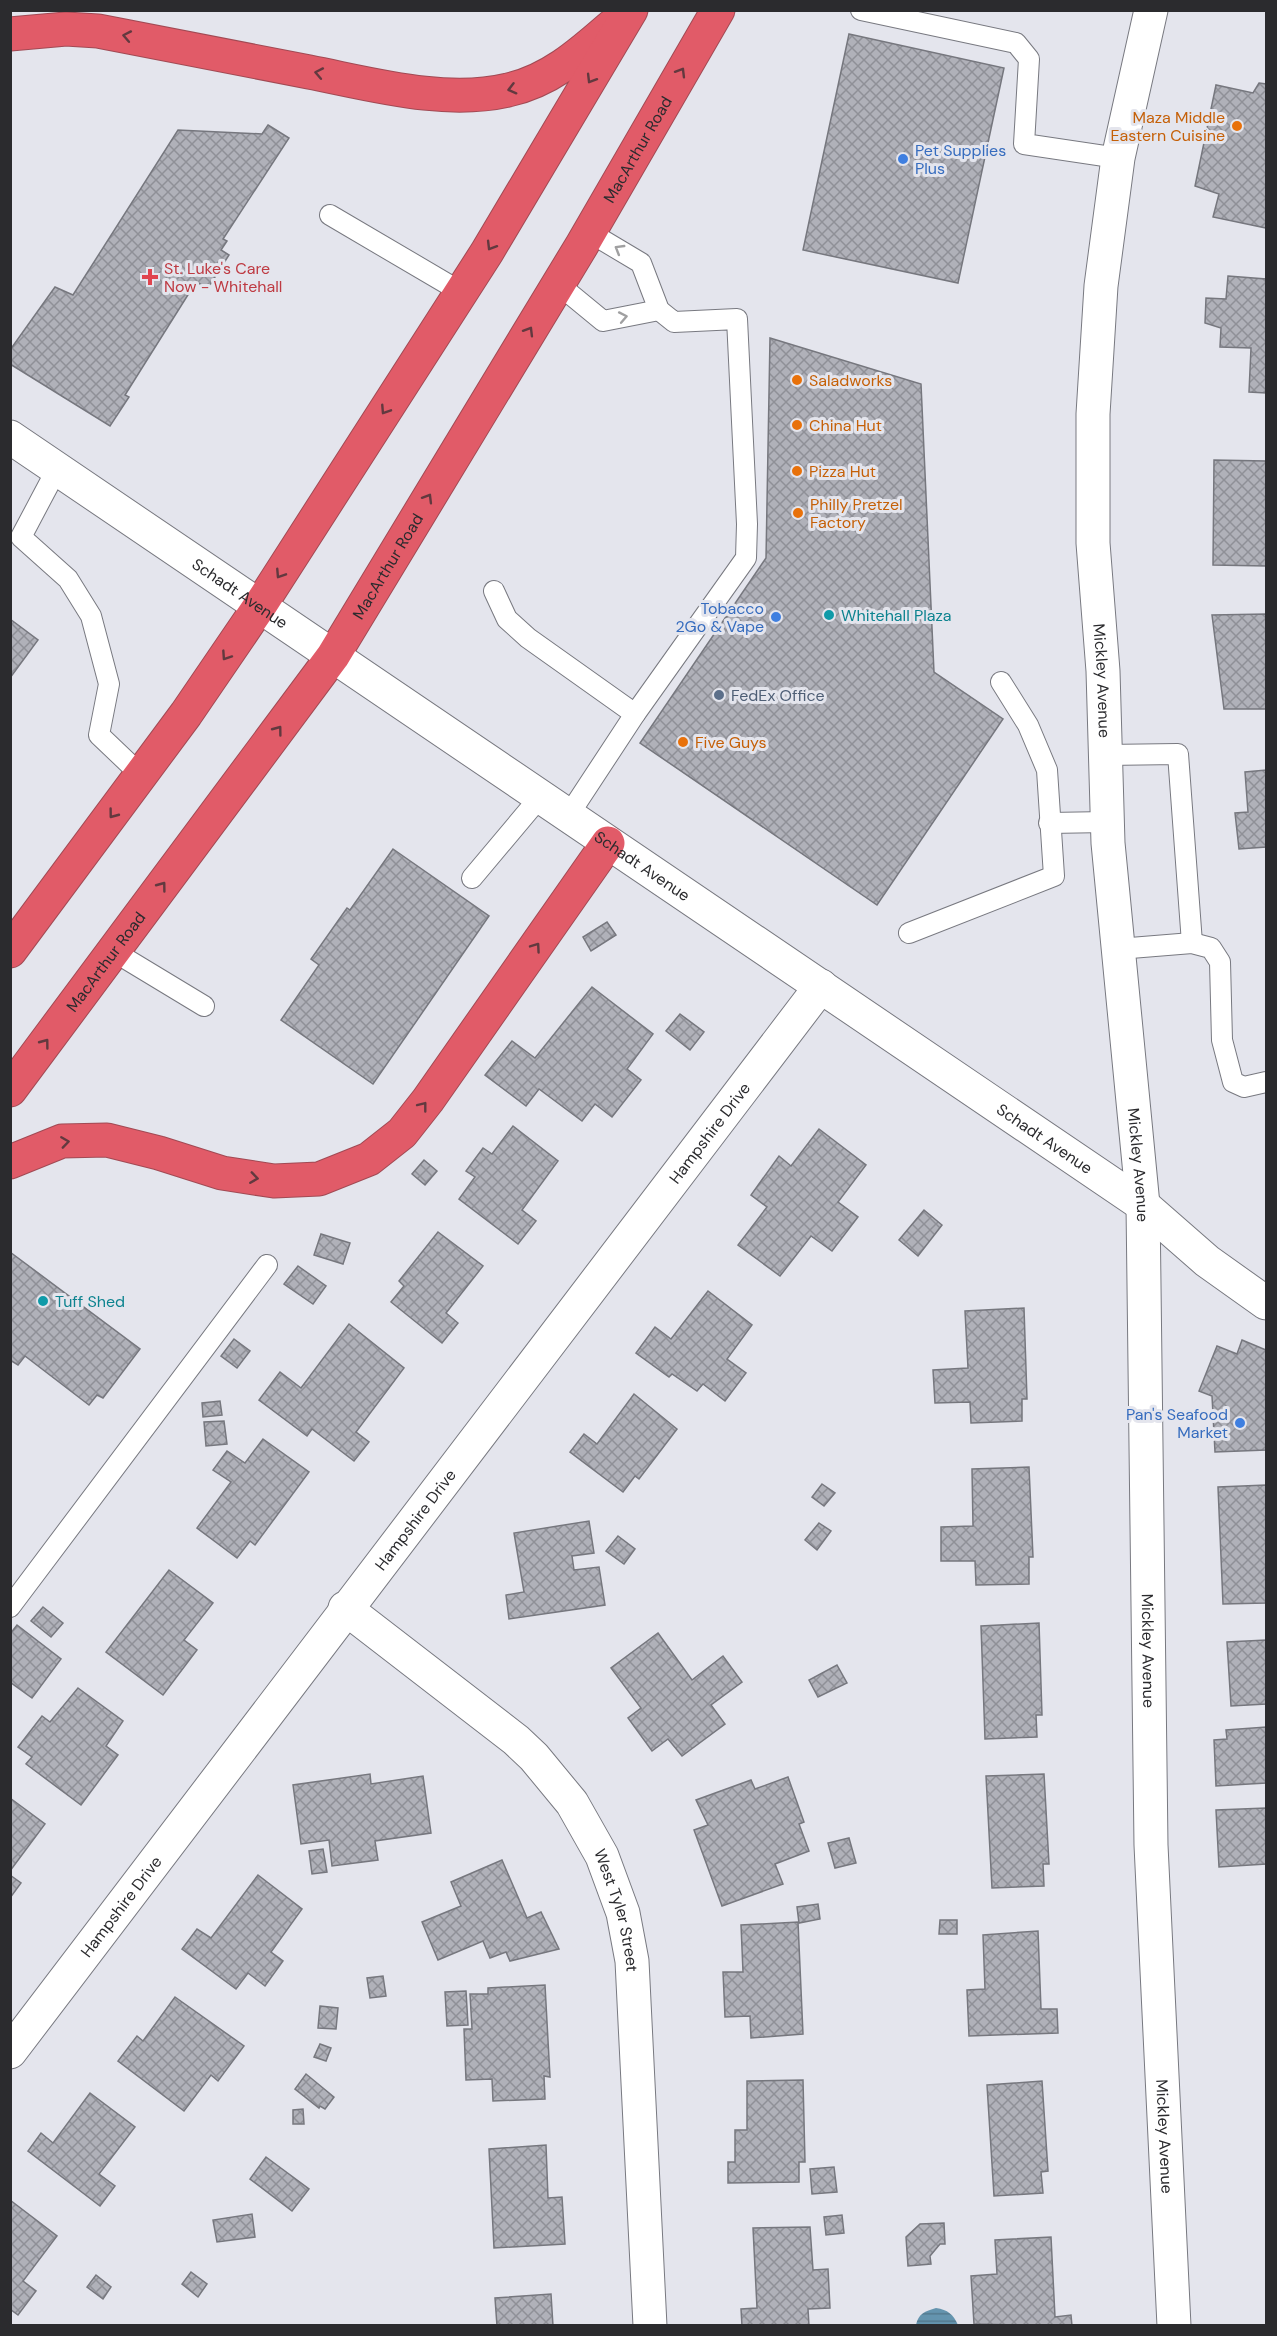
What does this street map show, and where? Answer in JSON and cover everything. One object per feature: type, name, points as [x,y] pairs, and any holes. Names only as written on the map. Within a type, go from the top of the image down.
[{"type":"highway","points":[[10,34],[66,28],[98,31],[358,81],[432,92],[487,93],[509,90],[552,74],[574,59],[630,10]]},
{"type":"highway","points":[[10,951],[142,776],[258,607],[462,292],[630,10]]},
{"type":"highway","name":"MacArthur Road","points":[[10,1090],[333,656],[590,232],[718,10]]},
{"type":"highway","points":[[10,1162],[62,1141],[108,1140],[222,1173],[274,1181],[319,1179],[369,1159],[402,1133],[428,1100],[608,843]]},
{"type":"street","name":"Mickley Avenue","points":[[1151,10],[1118,158],[1101,286],[1093,414],[1094,543],[1103,671],[1107,822],[1143,1205],[1151,1845],[1174,2325]]},
{"type":"street","name":"Schadt Avenue","points":[[10,437],[1143,1205],[1207,1261],[1266,1303]]},
{"type":"street","name":"Hampshire Drive","points":[[10,2052],[345,1608],[821,986]]},
{"type":"street","name":"West Tyler Street","points":[[345,1608],[534,1757],[572,1803],[602,1856],[623,1913],[632,1961],[650,2325]]},
{"type":"lane","points":[[861,10],[1016,43],[1029,59],[1024,144],[1118,158]]},
{"type":"lane","points":[[330,215],[462,292]]},
{"type":"lane","points":[[568,816],[635,714],[746,558],[747,524],[737,319],[674,322],[659,310],[641,263],[590,232]]},
{"type":"lane","points":[[558,284],[603,321],[659,310]]},
{"type":"lane","points":[[57,469],[21,537],[68,579],[91,616],[109,684],[99,735],[142,776]]},
{"type":"lane","points":[[494,591],[507,619],[528,638],[635,714]]},
{"type":"lane","points":[[909,933],[1054,876],[1047,770],[1028,725],[1001,682]]},
{"type":"lane","points":[[1105,755],[1178,754],[1192,943]]},
{"type":"lane","points":[[472,878],[540,798]]},
{"type":"lane","points":[[1049,823],[1107,822]]},
{"type":"lane","points":[[1118,949],[1192,943],[1211,948],[1220,962],[1222,1040],[1233,1082],[1244,1087],[1266,1082]]},
{"type":"lane","points":[[113,951],[204,1006]]},
{"type":"lane","points":[[10,1607],[267,1265]]},
{"type":"water","points":[[936,2308],[950,2313],[958,2325],[916,2325],[918,2318]]},
{"type":"building","name":"Pet Supplies Plus","points":[[849,34],[1004,68],[958,283],[803,250]]},
{"type":"building","name":"Maza Middle Eastern Cuisine","points":[[1259,83],[1266,84],[1266,228],[1213,217],[1219,194],[1195,186],[1216,85],[1253,93]]},
{"type":"building","name":"St. Luke's Care Now - Whitehall","points":[[268,125],[289,138],[223,239],[227,241],[221,250],[229,255],[208,288],[196,282],[125,395],[129,397],[110,426],[10,364],[10,350],[55,287],[73,295],[178,130],[262,134]]},
{"type":"building","points":[[1228,276],[1266,279],[1266,393],[1249,392],[1251,348],[1220,347],[1221,328],[1205,323],[1206,298],[1226,299]]},
{"type":"building","name":"Whitehall Plaza","points":[[770,338],[921,384],[934,672],[1003,719],[877,905],[640,743],[766,558]]},
{"type":"building","points":[[1214,460],[1266,461],[1266,566],[1213,565]]},
{"type":"building","points":[[1266,614],[1266,709],[1224,709],[1212,615]]},
{"type":"building","points":[[10,619],[38,640],[10,678]]},
{"type":"building","points":[[1266,770],[1266,847],[1239,849],[1235,813],[1248,812],[1245,772]]},
{"type":"building","points":[[393,849],[489,916],[373,1084],[281,1020],[319,965],[311,959],[347,908],[350,910]]},
{"type":"building","points":[[607,922],[616,935],[591,951],[583,937]]},
{"type":"building","points":[[592,987],[653,1034],[627,1069],[641,1080],[612,1117],[595,1104],[582,1121],[539,1089],[526,1106],[485,1075],[512,1041],[535,1058]]},
{"type":"building","points":[[680,1014],[704,1032],[690,1050],[666,1031]]},
{"type":"building","points":[[513,1126],[558,1161],[522,1210],[536,1221],[518,1244],[459,1199],[475,1177],[466,1171],[483,1148],[492,1154]]},
{"type":"building","points":[[819,1129],[866,1165],[838,1202],[858,1217],[832,1251],[811,1236],[780,1276],[738,1245],[767,1207],[751,1195],[779,1156],[791,1166]]},
{"type":"building","points":[[424,1160],[437,1171],[425,1185],[412,1174]]},
{"type":"building","points":[[924,1210],[942,1225],[918,1256],[899,1240]]},
{"type":"building","points":[[438,1232],[483,1266],[446,1313],[458,1323],[442,1343],[391,1302],[404,1286],[399,1281]]},
{"type":"building","points":[[321,1234],[350,1243],[343,1264],[314,1255]]},
{"type":"building","name":"Tuff Shed","points":[[10,1252],[140,1349],[103,1398],[97,1395],[89,1405],[25,1356],[18,1365],[10,1360]]},
{"type":"building","points":[[298,1266],[326,1286],[313,1304],[284,1284]]},
{"type":"building","points":[[708,1291],[752,1325],[727,1359],[746,1373],[725,1401],[703,1384],[697,1391],[672,1374],[669,1377],[636,1353],[655,1327],[671,1339]]},
{"type":"building","points":[[1024,1308],[1027,1399],[1022,1399],[1022,1421],[971,1423],[970,1402],[935,1403],[933,1370],[968,1368],[965,1311]]},
{"type":"building","points":[[349,1324],[404,1368],[356,1432],[369,1442],[354,1461],[312,1429],[307,1436],[259,1400],[280,1372],[301,1388]]},
{"type":"building","points":[[234,1339],[250,1351],[237,1368],[221,1356]]},
{"type":"building","name":"Pan's Seafood Market","points":[[1242,1340],[1266,1350],[1266,1450],[1215,1452],[1212,1396],[1199,1391],[1217,1346],[1237,1354]]},
{"type":"building","points":[[634,1394],[677,1429],[639,1479],[635,1476],[623,1492],[570,1452],[584,1434],[597,1444]]},
{"type":"building","points":[[220,1401],[222,1415],[203,1417],[202,1403]]},
{"type":"building","points":[[224,1421],[227,1444],[206,1446],[204,1422]]},
{"type":"building","points":[[263,1439],[309,1472],[255,1545],[250,1541],[237,1558],[197,1528],[231,1482],[213,1470],[227,1451],[245,1463]]},
{"type":"building","points":[[1029,1467],[1033,1557],[1029,1557],[1029,1584],[976,1585],[975,1561],[941,1561],[941,1527],[973,1526],[972,1469]]},
{"type":"building","points":[[822,1484],[835,1493],[824,1506],[812,1497]]},
{"type":"building","points":[[1266,1485],[1266,1603],[1223,1604],[1218,1487]]},
{"type":"building","points":[[589,1521],[594,1553],[572,1556],[574,1570],[599,1567],[605,1605],[509,1619],[506,1595],[524,1592],[514,1533]]},
{"type":"building","points":[[819,1523],[831,1531],[817,1550],[805,1540]]},
{"type":"building","points":[[618,1536],[635,1549],[624,1564],[606,1551]]},
{"type":"building","points":[[169,1570],[213,1603],[184,1640],[197,1650],[163,1695],[106,1652]]},
{"type":"building","points":[[43,1607],[63,1623],[51,1637],[31,1621]]},
{"type":"building","points":[[1039,1623],[1042,1715],[1036,1715],[1037,1737],[985,1739],[981,1626]]},
{"type":"building","points":[[17,1625],[61,1659],[32,1698],[10,1682],[10,1634]]},
{"type":"building","points":[[658,1633],[692,1680],[723,1656],[742,1682],[711,1705],[725,1724],[682,1756],[668,1739],[652,1751],[628,1718],[641,1708],[611,1668]]},
{"type":"building","points":[[1266,1640],[1266,1704],[1231,1706],[1227,1642]]},
{"type":"building","points":[[837,1665],[847,1683],[818,1697],[809,1680]]},
{"type":"building","points":[[78,1688],[123,1721],[106,1746],[118,1755],[81,1805],[26,1764],[32,1757],[18,1747],[42,1716],[50,1722]]},
{"type":"building","points":[[1266,1727],[1266,1783],[1216,1786],[1214,1740],[1227,1739],[1226,1730]]},
{"type":"building","points":[[370,1774],[371,1784],[423,1776],[431,1833],[375,1841],[378,1860],[332,1866],[329,1840],[301,1844],[293,1785]]},
{"type":"building","points":[[1044,1774],[1049,1864],[1043,1864],[1044,1886],[992,1888],[986,1776]]},
{"type":"building","points":[[788,1777],[804,1822],[799,1824],[809,1851],[775,1864],[783,1884],[722,1906],[694,1830],[708,1825],[696,1800],[751,1780],[755,1789]]},
{"type":"building","points":[[10,1798],[45,1824],[10,1871]]},
{"type":"building","points":[[1266,1808],[1266,1864],[1219,1867],[1216,1810]]},
{"type":"building","points":[[849,1838],[856,1863],[835,1868],[828,1843]]},
{"type":"building","points":[[323,1849],[327,1872],[312,1874],[309,1851]]},
{"type":"building","points":[[502,1860],[527,1918],[541,1912],[559,1949],[510,1961],[506,1952],[490,1958],[483,1941],[438,1960],[422,1922],[461,1906],[451,1882]]},
{"type":"building","points":[[10,1875],[21,1883],[10,1898]]},
{"type":"building","points":[[258,1875],[302,1909],[271,1952],[283,1961],[265,1986],[248,1973],[236,1989],[182,1949],[197,1929],[211,1938]]},
{"type":"building","points":[[818,1904],[820,1919],[799,1923],[797,1907]]},
{"type":"building","points":[[940,1920],[957,1920],[957,1934],[939,1934]]},
{"type":"building","points":[[798,1922],[803,2034],[751,2038],[750,2016],[725,2017],[723,1972],[743,1972],[741,1925]]},
{"type":"building","points":[[1038,1931],[1041,2009],[1057,2009],[1058,2033],[969,2036],[967,1990],[985,1989],[983,1935]]},
{"type":"building","points":[[383,1976],[386,1996],[370,1998],[367,1978]]},
{"type":"building","points":[[545,1985],[550,2077],[544,2076],[545,2099],[493,2101],[492,2079],[466,2080],[464,2029],[472,2029],[470,1994],[488,1994],[488,1988]]},
{"type":"building","points":[[466,1991],[468,2025],[447,2026],[445,1992]]},
{"type":"building","points":[[175,1997],[244,2046],[218,2081],[211,2075],[184,2111],[118,2061],[137,2036],[143,2041]]},
{"type":"building","points":[[320,2006],[338,2008],[336,2029],[318,2028]]},
{"type":"building","points":[[320,2044],[331,2048],[326,2061],[314,2057]]},
{"type":"building","points":[[306,2074],[334,2097],[325,2109],[320,2106],[319,2108],[295,2089]]},
{"type":"building","points":[[803,2080],[805,2162],[799,2162],[799,2182],[728,2183],[728,2162],[735,2162],[735,2130],[747,2130],[747,2081]]},
{"type":"building","points":[[1042,2081],[1048,2171],[1041,2172],[1043,2193],[994,2196],[987,2085]]},
{"type":"building","points":[[90,2093],[135,2127],[99,2174],[115,2186],[100,2206],[28,2151],[41,2133],[53,2143]]},
{"type":"building","points":[[303,2109],[304,2124],[293,2124],[293,2110]]},
{"type":"building","points":[[546,2145],[548,2198],[562,2197],[565,2244],[494,2248],[489,2149]]},
{"type":"building","points":[[266,2157],[309,2189],[292,2211],[250,2179]]},
{"type":"building","points":[[834,2167],[837,2192],[812,2194],[810,2169]]},
{"type":"building","points":[[10,2200],[57,2236],[23,2281],[36,2291],[18,2315],[10,2309]]},
{"type":"building","points":[[252,2214],[255,2237],[217,2242],[213,2220]]},
{"type":"building","points":[[842,2215],[844,2233],[826,2235],[824,2217]]},
{"type":"building","points":[[944,2223],[945,2244],[940,2244],[930,2256],[931,2264],[908,2266],[906,2237],[920,2224]]},
{"type":"building","points":[[810,2227],[813,2270],[828,2269],[830,2308],[808,2309],[809,2326],[742,2326],[741,2309],[757,2308],[753,2228]]},
{"type":"building","points":[[1051,2237],[1055,2317],[1071,2315],[1072,2326],[974,2324],[971,2276],[997,2274],[995,2240]]},
{"type":"building","points":[[191,2272],[207,2284],[198,2297],[182,2284]]},
{"type":"building","points":[[96,2275],[111,2287],[103,2299],[87,2287]]},
{"type":"building","points":[[551,2294],[553,2326],[497,2326],[495,2298]]},
{"type":"place","name":"Maza Middle Eastern Cuisine","points":[[1237,126]]},
{"type":"place","name":"Pet Supplies Plus","points":[[903,159]]},
{"type":"place","name":"St. Luke's Care Now - Whitehall","points":[[150,277]]},
{"type":"place","name":"Saladworks","points":[[797,380]]},
{"type":"place","name":"China Hut","points":[[797,425]]},
{"type":"place","name":"Pizza Hut","points":[[797,471]]},
{"type":"place","name":"Philly Pretzel Factory","points":[[798,513]]},
{"type":"place","name":"Whitehall Plaza","points":[[829,615]]},
{"type":"place","name":"Tobacco 2Go & Vape","points":[[776,617]]},
{"type":"place","name":"FedEx Office","points":[[719,695]]},
{"type":"place","name":"Five Guys","points":[[683,742]]},
{"type":"place","name":"Tuff Shed","points":[[43,1301]]},
{"type":"place","name":"Pan's Seafood Market","points":[[1240,1423]]}]
